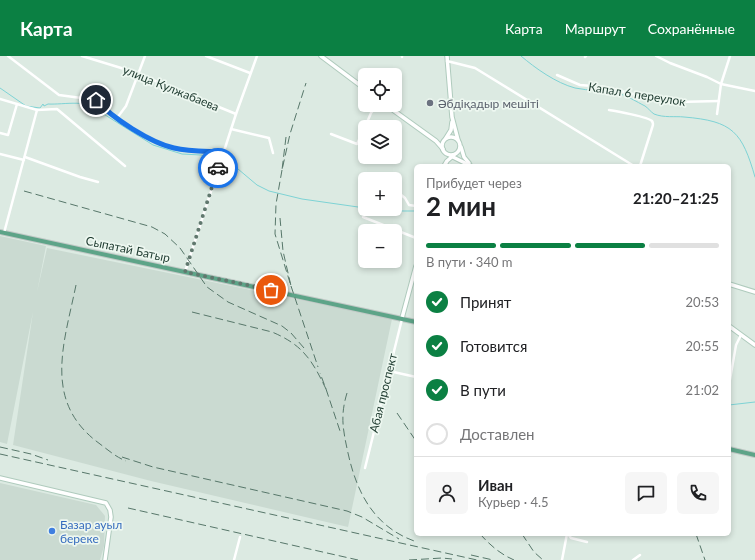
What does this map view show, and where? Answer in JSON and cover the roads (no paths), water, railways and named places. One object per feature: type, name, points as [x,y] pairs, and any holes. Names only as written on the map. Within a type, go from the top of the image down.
[{"type":"main road","points":[[447,56],[452,117],[464,157],[470,164]]},
{"type":"main road","points":[[323,57],[358,84]]},
{"type":"main road","points":[[396,112],[432,138],[448,155],[454,155],[469,164]]},
{"type":"main road","points":[[444,164],[446,157],[442,144],[450,130],[452,117]]},
{"type":"main road","points":[[432,138],[438,140],[451,137],[458,140]]},
{"type":"main road","points":[[446,164],[460,148],[460,145]]},
{"type":"main road","name":"Сыпатай Батыр","points":[[2,232],[414,321]]},
{"type":"main road","points":[[402,318],[414,273]]},
{"type":"main road","points":[[731,285],[755,292]]},
{"type":"main road","points":[[731,328],[755,345]]},
{"type":"main road","points":[[731,449],[755,455]]},
{"type":"main road","points":[[0,478],[106,503],[110,510],[111,517],[105,560]]},
{"type":"street","points":[[8,56],[59,95],[96,100],[106,111],[159,144],[195,151],[224,152]]},
{"type":"street","name":"улица Кулжабаева","points":[[82,56],[138,74],[236,114]]},
{"type":"street","points":[[95,60],[96,56]]},
{"type":"street","points":[[117,118],[126,106],[145,56]]},
{"type":"street","points":[[206,56],[250,73]]},
{"type":"street","points":[[185,272],[236,114],[257,56]]},
{"type":"street","points":[[656,56],[670,63],[707,76],[721,84],[755,92]]},
{"type":"street","points":[[717,114],[721,84],[730,56]]},
{"type":"street","points":[[447,61],[475,68],[631,164]]},
{"type":"street","name":"Капал 6 переулок","points":[[556,75],[580,85],[605,87],[641,96],[678,102],[719,101]]},
{"type":"street","points":[[0,99],[37,110],[57,109],[125,166]]},
{"type":"street","points":[[0,133],[8,134],[17,104]]},
{"type":"street","points":[[2,232],[25,158],[37,110]]},
{"type":"street","points":[[609,110],[639,117],[652,122],[652,128],[641,164]]},
{"type":"street","points":[[231,129],[269,138],[273,153]]},
{"type":"street","points":[[331,134],[357,144],[358,142]]},
{"type":"street","points":[[0,154],[25,158],[98,182]]},
{"type":"street","points":[[402,196],[409,205],[414,206]]},
{"type":"street","points":[[363,217],[414,237]]},
{"type":"street","name":"Абая проспект","points":[[365,468],[402,318]]},
{"type":"street","points":[[731,374],[736,345],[741,335]]},
{"type":"street","points":[[389,371],[414,377]]},
{"type":"street","points":[[562,560],[567,536]]},
{"type":"street","points":[[569,536],[571,538],[587,542]]},
{"type":"street","points":[[234,560],[240,537]]},
{"type":"street","points":[[632,560],[640,555]]},
{"type":"waterway","points":[[521,56],[546,75],[568,86],[620,94],[645,106],[654,114],[701,119],[725,126],[740,139],[755,177]]},
{"type":"waterway","points":[[0,88],[26,106],[40,108],[43,104],[44,106],[48,104],[77,103],[91,105],[153,145],[182,154],[212,157],[238,169],[257,185],[269,191],[302,199],[358,207]]},
{"type":"waterway","points":[[402,211],[414,211]]},
{"type":"waterway","points":[[731,405],[755,402]]},
{"type":"railway","points":[[286,137],[282,170],[290,134],[306,83]]},
{"type":"railway","points":[[280,218],[283,251],[291,286],[275,234],[276,204],[282,170]]},
{"type":"railway","points":[[24,191],[152,227],[165,234],[180,248],[207,287],[228,302],[282,326],[291,333],[304,348]]},
{"type":"railway","points":[[76,285],[63,350],[62,371],[64,391],[70,410],[82,428],[109,451],[126,461]]},
{"type":"railway","points":[[291,286],[318,367]]},
{"type":"railway","points":[[192,312],[272,332],[292,342],[311,362],[326,389],[320,373]]},
{"type":"railway","points":[[326,389],[340,431]]},
{"type":"railway","points":[[347,393],[343,416],[344,430],[352,468],[363,495],[370,508],[390,528],[402,536],[417,542]]},
{"type":"railway","points":[[397,413],[414,438]]},
{"type":"railway","points":[[0,447],[31,454],[48,460]]},
{"type":"railway","points":[[0,454],[477,560]]},
{"type":"railway","points":[[122,457],[153,467],[347,511],[362,517],[399,539]]},
{"type":"railway","points":[[128,508],[358,560]]},
{"type":"railway","points":[[482,536],[496,549],[514,560]]},
{"type":"railway","points":[[523,536],[534,552],[543,560]]},
{"type":"railway","points":[[697,536],[705,560]]},
{"type":"railway","points":[[471,555],[493,560]]},
{"type":"railway","points":[[409,560],[442,558],[452,559]]},
{"type":"place","name":"Әбдіқадыр мешіті","points":[[430,103]]},
{"type":"place","name":"Базар ауыл береке","points":[[52,531]]}]
